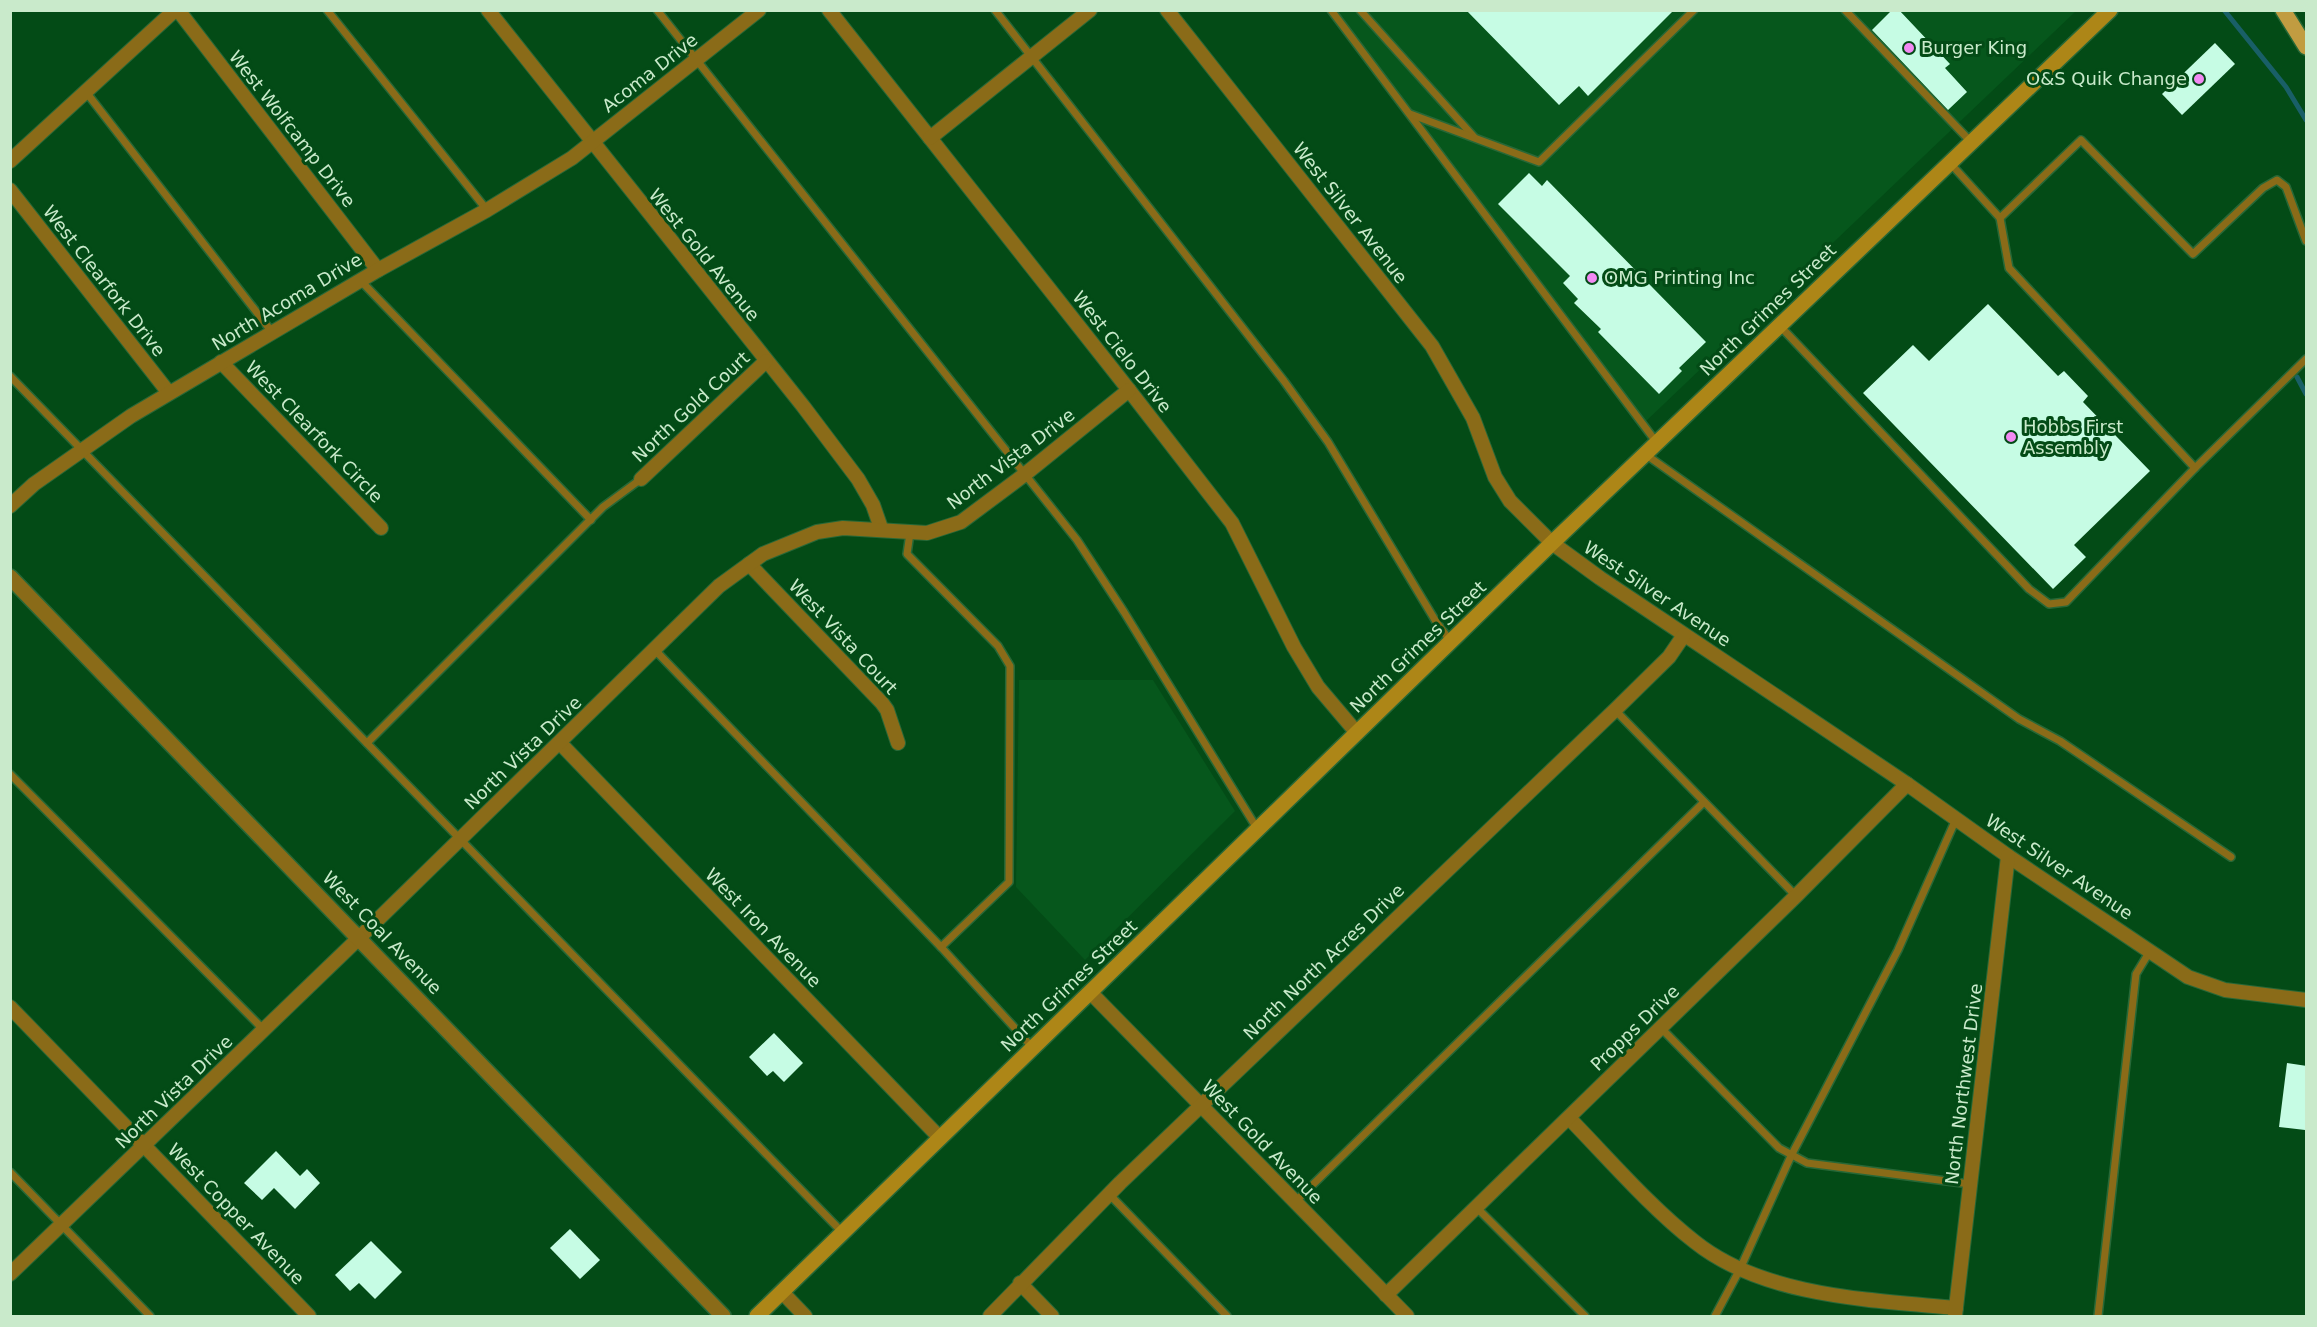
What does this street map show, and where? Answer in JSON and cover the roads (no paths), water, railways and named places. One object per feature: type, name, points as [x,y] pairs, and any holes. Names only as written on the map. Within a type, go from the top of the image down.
[{"type":"main road","name":"North Grimes Street","points":[[757,1317],[1552,543],[2110,10]]},
{"type":"main road","points":[[2283,10],[2307,47]]},
{"type":"main road","points":[[2290,10],[2307,27]]},
{"type":"street","points":[[10,161],[177,10]]},
{"type":"street","name":"West Wolfcamp Drive","points":[[177,10],[378,270]]},
{"type":"street","name":"West Gold Avenue","points":[[488,10],[858,479],[873,505],[881,528]]},
{"type":"street","name":"Acoma Drive","points":[[591,142],[759,10]]},
{"type":"street","name":"West Cielo Drive","points":[[829,10],[1130,390],[1232,523],[1294,647],[1318,687],[1358,733]]},
{"type":"street","points":[[930,138],[1090,10]]},
{"type":"street","name":"West Silver Avenue","points":[[1167,10],[1432,346],[1473,418],[1496,477],[1510,501],[1552,543],[1600,578],[1907,784],[2008,856],[2188,977],[2225,990],[2307,1000]]},
{"type":"street","name":"North Acoma Drive","points":[[10,506],[34,484],[131,416],[360,280],[488,210],[572,159],[591,142]]},
{"type":"street","name":"West Clearfork Drive","points":[[10,190],[169,393]]},
{"type":"street","name":"West Clearfork Circle","points":[[221,362],[381,528]]},
{"type":"street","name":"North Gold Court","points":[[641,479],[766,362]]},
{"type":"street","name":"North Vista Drive","points":[[10,1274],[360,937],[719,586],[763,554],[817,532],[843,528],[881,528],[910,533],[927,533],[961,522],[1130,390]]},
{"type":"street","name":"West Vista Court","points":[[749,564],[882,703],[887,710],[898,743]]},
{"type":"street","name":"West Coal Avenue","points":[[10,577],[360,937],[723,1317]]},
{"type":"street","name":"North North Acres Drive","points":[[990,1317],[1109,1194],[1669,657],[1684,635]]},
{"type":"street","name":"West Iron Avenue","points":[[560,742],[940,1138]]},
{"type":"street","name":"Propps Drive","points":[[1386,1295],[1796,896],[1907,784]]},
{"type":"street","name":"North Northwest Drive","points":[[1955,1312],[2008,856]]},
{"type":"street","name":"West Gold Avenue","points":[[1090,993],[1407,1317]]},
{"type":"street","name":"West Copper Avenue","points":[[10,1007],[309,1317]]},
{"type":"street","points":[[1569,1118],[1696,1244],[1740,1269],[1797,1289],[1955,1312]]},
{"type":"street","points":[[1020,1284],[1052,1317]]},
{"type":"street","points":[[782,1292],[805,1317]]},
{"type":"lane","points":[[327,10],[488,210]]},
{"type":"lane","points":[[657,10],[1077,540],[1258,830]]},
{"type":"lane","points":[[995,10],[1284,381],[1328,442],[1434,620],[1451,642]]},
{"type":"lane","points":[[1330,10],[1657,443]]},
{"type":"lane","points":[[1360,10],[1476,139]]},
{"type":"lane","points":[[1410,114],[1539,162],[1694,10]]},
{"type":"lane","points":[[1845,10],[1972,143]]},
{"type":"lane","points":[[86,92],[272,332]]},
{"type":"lane","points":[[2000,218],[2081,140],[2193,254],[2263,188],[2277,180],[2286,187],[2307,241]]},
{"type":"lane","points":[[1950,163],[2000,218],[2009,268],[2195,468]]},
{"type":"lane","points":[[360,280],[591,520]]},
{"type":"lane","points":[[1780,326],[2029,589],[2049,604],[2066,602],[2195,468],[2307,359]]},
{"type":"lane","points":[[10,376],[843,1233]]},
{"type":"lane","points":[[1645,454],[2019,719],[2060,741],[2231,857]]},
{"type":"lane","points":[[367,743],[603,507],[641,479]]},
{"type":"lane","points":[[910,533],[908,554],[998,646],[1010,666],[1009,882],[941,947]]},
{"type":"lane","points":[[654,649],[941,947],[1033,1048]]},
{"type":"lane","points":[[1615,710],[1796,896]]},
{"type":"lane","points":[[10,774],[264,1030]]},
{"type":"lane","points":[[1295,1202],[1704,802]]},
{"type":"lane","points":[[1716,1317],[1791,1156],[1898,950],[1956,819]]},
{"type":"lane","points":[[2098,1317],[2136,974],[2150,951]]},
{"type":"lane","points":[[1661,1028],[1779,1148],[1791,1156],[1807,1163],[1970,1184]]},
{"type":"lane","points":[[10,1172],[150,1317]]},
{"type":"lane","points":[[1109,1194],[1227,1317]]},
{"type":"lane","points":[[1477,1208],[1585,1317]]},
{"type":"waterway","points":[[2224,10],[2286,87],[2306,120]]},
{"type":"waterway","points":[[2297,377],[2306,394]]},
{"type":"place","name":"Burger King","points":[[1909,48]]},
{"type":"place","name":"O&S Quik Change","points":[[2199,79]]},
{"type":"place","name":"OMG Printing Inc","points":[[1592,278]]},
{"type":"place","name":"Hobbs First Assembly","points":[[2011,437]]}]
